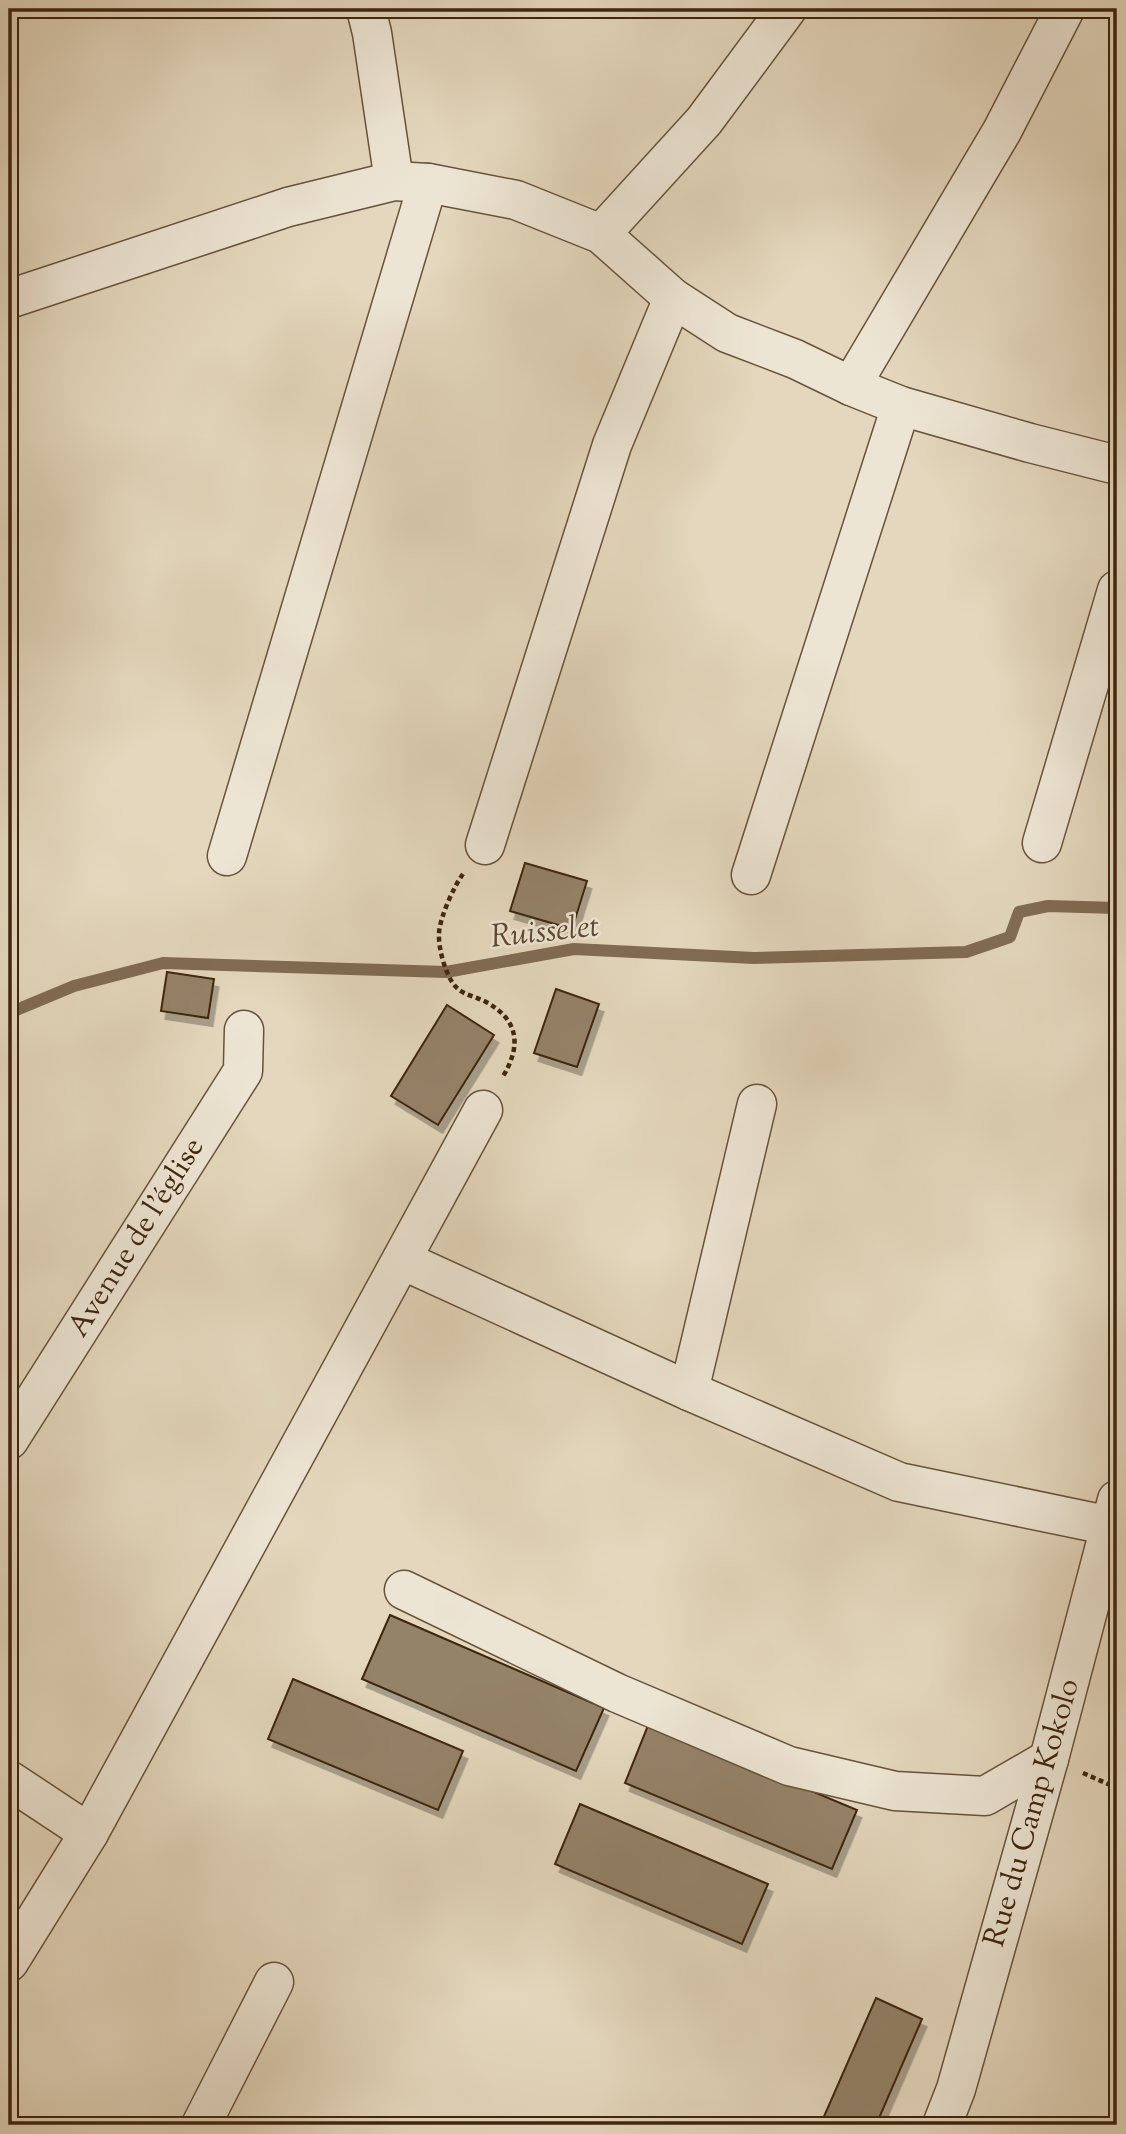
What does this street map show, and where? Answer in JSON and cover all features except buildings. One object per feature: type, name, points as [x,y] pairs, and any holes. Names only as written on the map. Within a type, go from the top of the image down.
[{"type":"street","points":[[227,856],[411,182],[366,9]]},
{"type":"street","points":[[601,234],[704,121],[787,9]]},
{"type":"street","points":[[851,386],[1002,131],[1065,9]]},
{"type":"street","points":[[9,299],[288,207],[411,182],[516,200],[601,234],[673,298],[727,333],[795,359],[901,406],[1030,443],[1115,460]]},
{"type":"street","points":[[485,845],[612,445],[673,298]]},
{"type":"street","points":[[751,875],[901,406]]},
{"type":"street","points":[[1042,843],[1117,590]]},
{"type":"street","name":"Avenue de l'église","points":[[9,1440],[243,1071],[244,1030]]},
{"type":"street","points":[[689,1391],[757,1104]]},
{"type":"street","points":[[9,1962],[89,1833],[482,1110]]},
{"type":"street","points":[[402,1260],[689,1391],[899,1482],[1114,1513]]},
{"type":"street","name":"Rue du Camp Kokolo","points":[[942,2125],[956,2089],[1049,1759],[1114,1513]]},
{"type":"street","points":[[404,1590],[617,1693],[789,1766],[895,1791],[985,1796],[1049,1759]]},
{"type":"street","points":[[9,1780],[89,1833]]},
{"type":"street","points":[[201,2125],[274,1982]]},
{"type":"path","points":[[482,1110],[507,1070],[515,1045],[513,1026],[502,1013],[458,990],[446,972],[439,933],[460,877],[485,845]]},
{"type":"waterway","name":"Ruisselet","points":[[9,1013],[74,986],[163,963],[446,972],[574,949],[754,958],[966,952],[1010,937],[1019,912],[1048,906],[1117,908]]}]
